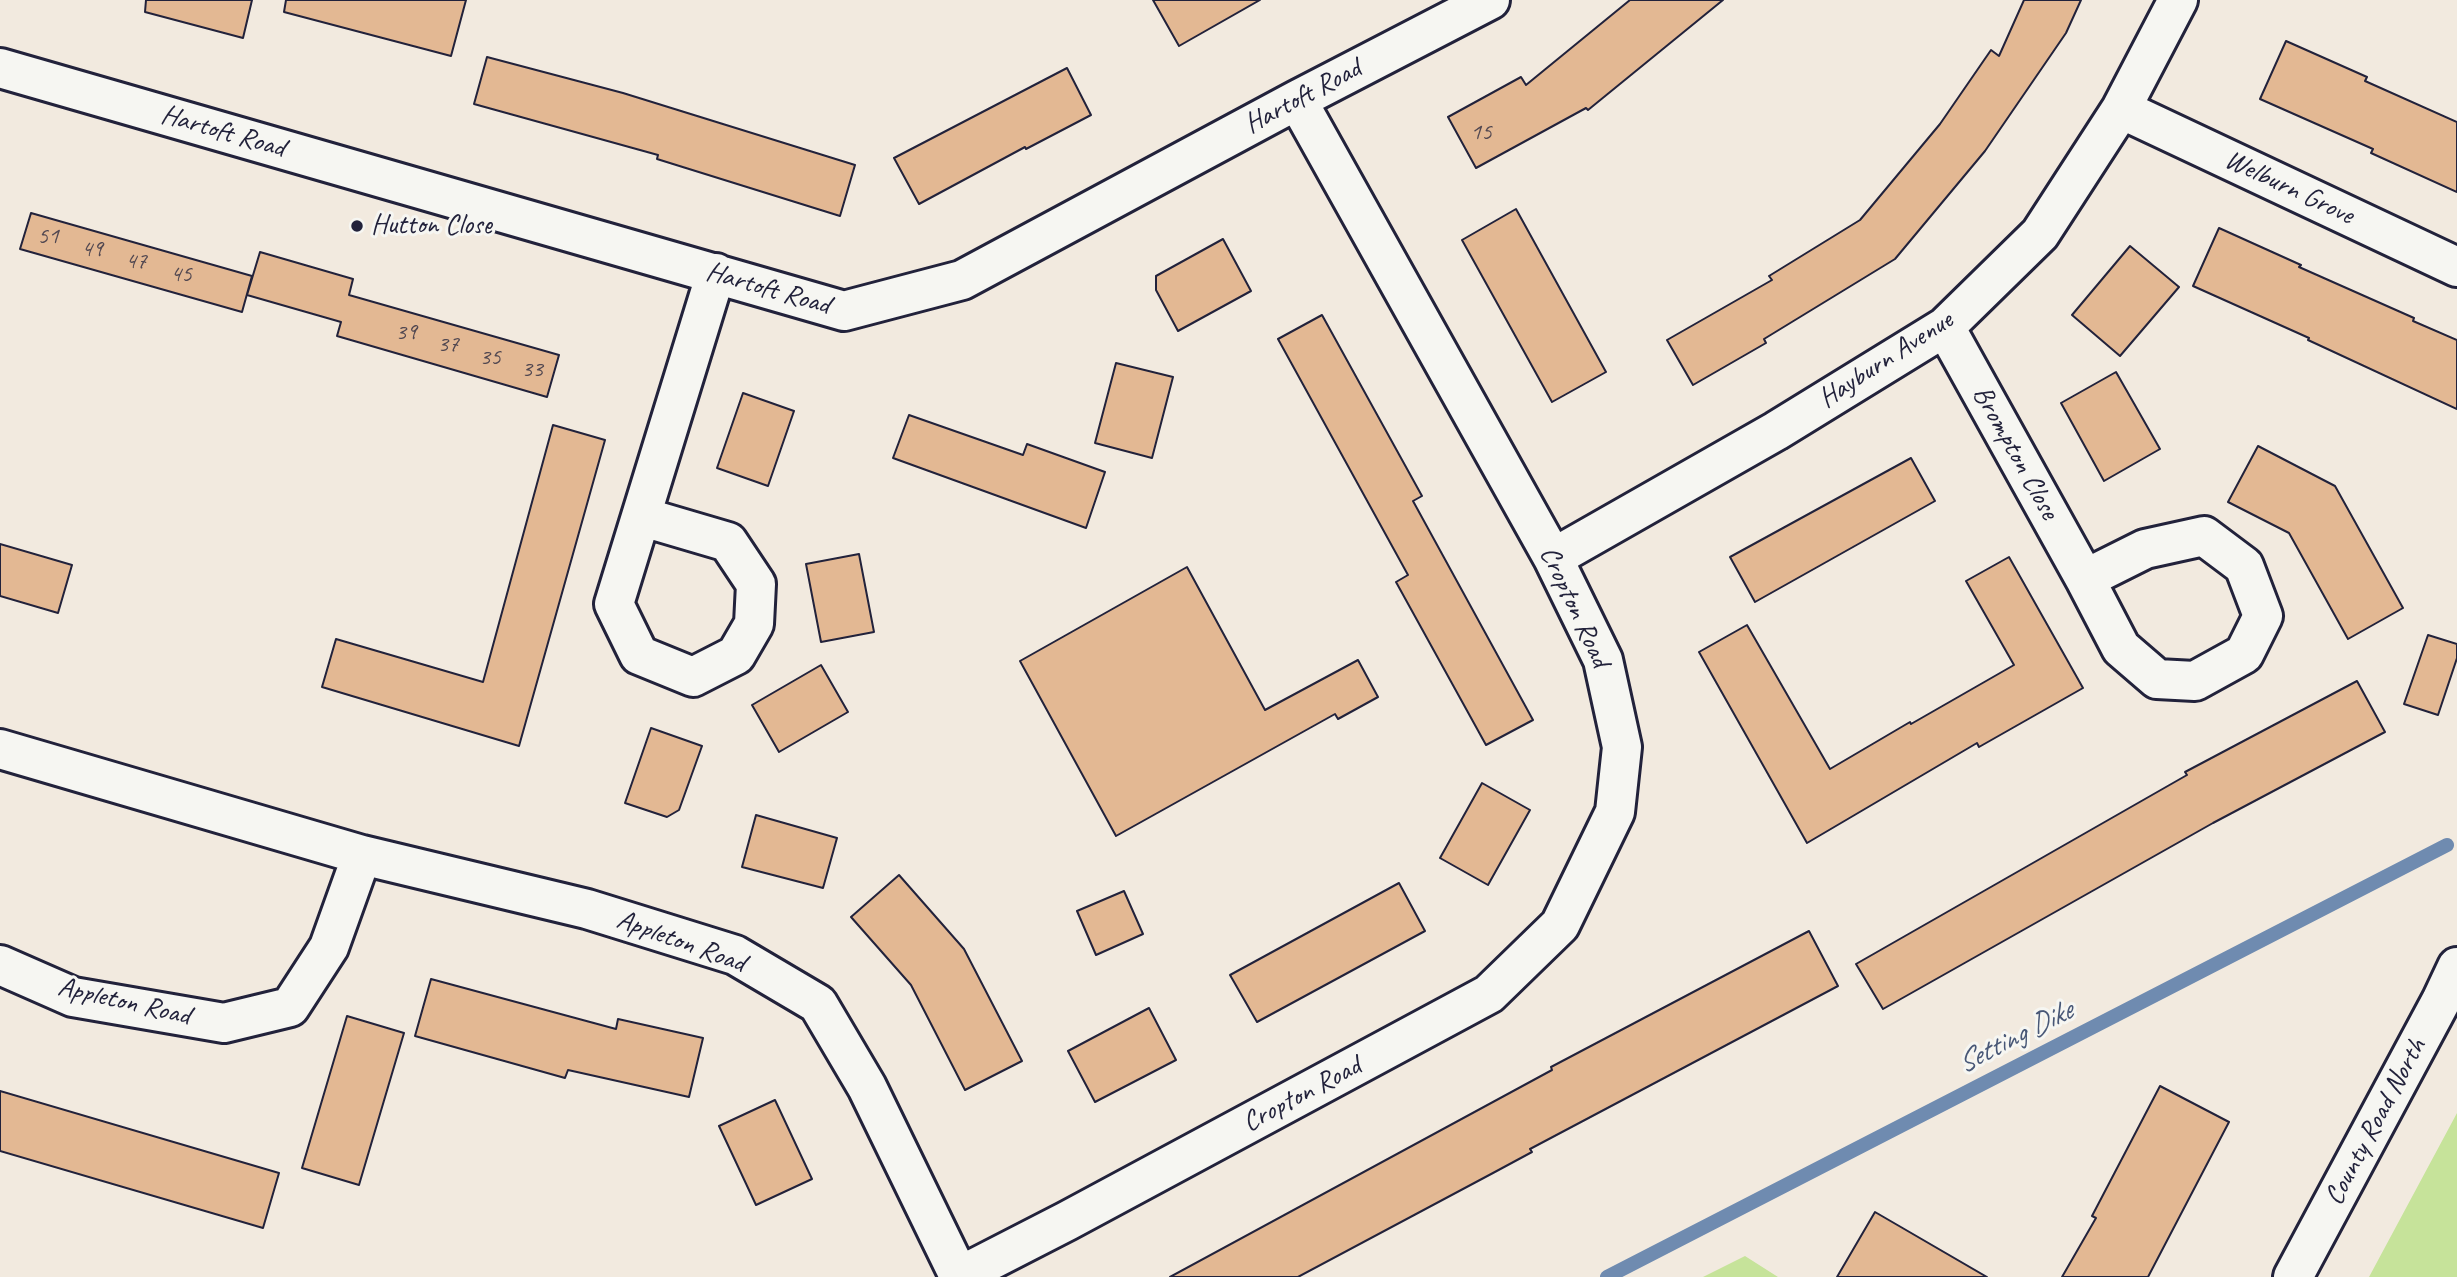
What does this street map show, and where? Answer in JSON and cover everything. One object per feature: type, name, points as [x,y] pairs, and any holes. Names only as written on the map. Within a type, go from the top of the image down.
[{"type":"street","name":"Hartoft Road","points":[[0,68],[844,311],[962,280],[1490,0]]},
{"type":"street","name":"Hayburn Avenue","points":[[1553,558],[1776,431],[1945,327],[2040,234],[2121,109],[2178,0]]},
{"type":"street","name":"Cropton Road","points":[[959,1277],[1489,994],[1560,925],[1615,812],[1622,747],[1603,660],[1553,558],[1297,100]]},
{"type":"street","name":"Welburn Grove","points":[[2121,109],[2457,267]]},
{"type":"street","points":[[643,517],[716,273]]},
{"type":"street","name":"Brompton Close","points":[[1945,327],[2121,648],[2157,679],[2195,681],[2244,654],[2263,616],[2244,566],[2204,536],[2145,549],[2085,579]]},
{"type":"street","name":"Appleton Road","points":[[0,749],[362,855],[587,909],[735,955],[818,1004],[867,1087],[959,1277]]},
{"type":"street","name":"Appleton Road","points":[[0,965],[73,997],[224,1023],[290,1007],[329,947],[362,855]]},
{"type":"street","name":"County Road North","points":[[2293,1277],[2457,967]]},
{"type":"green space","points":[[2457,1113],[2457,1277],[2369,1277]]},
{"type":"green space","points":[[1745,1256],[1778,1277],[1703,1277]]},
{"type":"building","points":[[146,0],[252,0],[243,38],[145,12]]},
{"type":"building","points":[[286,0],[466,0],[451,56],[284,12]]},
{"type":"building","points":[[1153,0],[1260,0],[1179,46]]},
{"type":"building","points":[[1630,0],[1723,0],[1588,110],[1586,108],[1476,168],[1448,117],[1521,77],[1526,85]]},
{"type":"building","points":[[2024,0],[2081,0],[2066,33],[1985,151],[1895,259],[1764,339],[1766,343],[1693,385],[1667,340],[1772,280],[1769,276],[1860,220],[1940,124],[1991,50],[1999,56]]},
{"type":"building","points":[[2286,41],[2367,77],[2365,81],[2457,122],[2457,192],[2371,153],[2373,149],[2260,99]]},
{"type":"building","points":[[487,57],[623,93],[855,165],[840,216],[657,159],[658,155],[474,104]]},
{"type":"building","points":[[1067,68],[1091,115],[919,204],[894,158]]},
{"type":"building","points":[[1516,209],[1606,372],[1552,402],[1462,240]]},
{"type":"building","points":[[31,213],[252,276],[242,312],[20,249]]},
{"type":"building","points":[[2219,228],[2457,340],[2457,409],[2193,286]]},
{"type":"building","points":[[1223,239],[1251,291],[1178,331],[1156,290],[1156,276]]},
{"type":"building","points":[[2130,246],[2179,287],[2120,356],[2072,315]]},
{"type":"building","points":[[260,252],[353,279],[349,295],[559,355],[547,397],[337,336],[341,322],[247,295]]},
{"type":"building","points":[[1322,315],[1422,496],[1413,501],[1533,720],[1486,745],[1396,582],[1408,575],[1278,339]]},
{"type":"building","points":[[1116,363],[1173,377],[1152,458],[1095,443]]},
{"type":"building","points":[[2116,372],[2160,449],[2104,481],[2061,403]]},
{"type":"building","points":[[743,393],[794,411],[768,486],[717,468]]},
{"type":"building","points":[[909,415],[1023,455],[1027,444],[1105,472],[1086,528],[893,458]]},
{"type":"building","points":[[553,425],[605,440],[519,746],[322,687],[336,639],[483,682]]},
{"type":"building","points":[[2258,446],[2335,486],[2403,608],[2348,639],[2289,533],[2228,502]]},
{"type":"building","points":[[1911,458],[1935,501],[1755,602],[1730,557]]},
{"type":"building","points":[[0,544],[72,565],[58,613],[0,596]]},
{"type":"building","points":[[859,554],[874,632],[821,642],[806,564]]},
{"type":"building","points":[[2009,557],[2083,688],[1979,747],[1977,743],[1807,843],[1699,652],[1747,625],[1830,769],[2014,665],[1966,581]]},
{"type":"building","points":[[1187,567],[1265,710],[1358,660],[1378,697],[1338,719],[1335,714],[1116,836],[1020,661]]},
{"type":"building","points":[[2428,635],[2457,644],[2457,658],[2438,715],[2404,704]]},
{"type":"building","points":[[821,665],[848,712],[779,752],[752,705]]},
{"type":"building","points":[[2357,681],[2385,732],[2213,823],[1883,1009],[1856,964],[2187,775],[2185,772]]},
{"type":"building","points":[[651,728],[702,746],[679,810],[667,817],[625,803]]},
{"type":"building","points":[[1482,783],[1530,810],[1488,885],[1440,858]]},
{"type":"building","points":[[756,815],[837,838],[823,888],[742,867]]},
{"type":"building","points":[[899,875],[964,949],[1022,1061],[965,1090],[911,985],[851,917]]},
{"type":"building","points":[[1399,883],[1425,931],[1257,1022],[1230,975]]},
{"type":"building","points":[[1124,891],[1143,934],[1096,955],[1077,911]]},
{"type":"building","points":[[1809,931],[1838,986],[1530,1149],[1532,1152],[1298,1277],[1170,1277],[1552,1070],[1551,1067]]},
{"type":"building","points":[[431,979],[616,1029],[618,1019],[703,1038],[689,1097],[568,1070],[565,1078],[415,1036]]},
{"type":"building","points":[[1149,1008],[1176,1060],[1095,1102],[1068,1051]]},
{"type":"building","points":[[347,1016],[404,1033],[359,1185],[302,1168]]},
{"type":"building","points":[[2160,1086],[2229,1122],[2148,1277],[2062,1277],[2096,1218],[2092,1216]]},
{"type":"building","points":[[0,1091],[279,1173],[263,1228],[0,1151]]},
{"type":"building","points":[[775,1100],[812,1179],[756,1205],[719,1126]]},
{"type":"building","points":[[1875,1212],[1987,1277],[1837,1277]]},
{"type":"waterway","name":"Setting Dike","points":[[1607,1277],[2447,845]]},
{"type":"place","name":"Hutton Close","points":[[357,226]]}]
